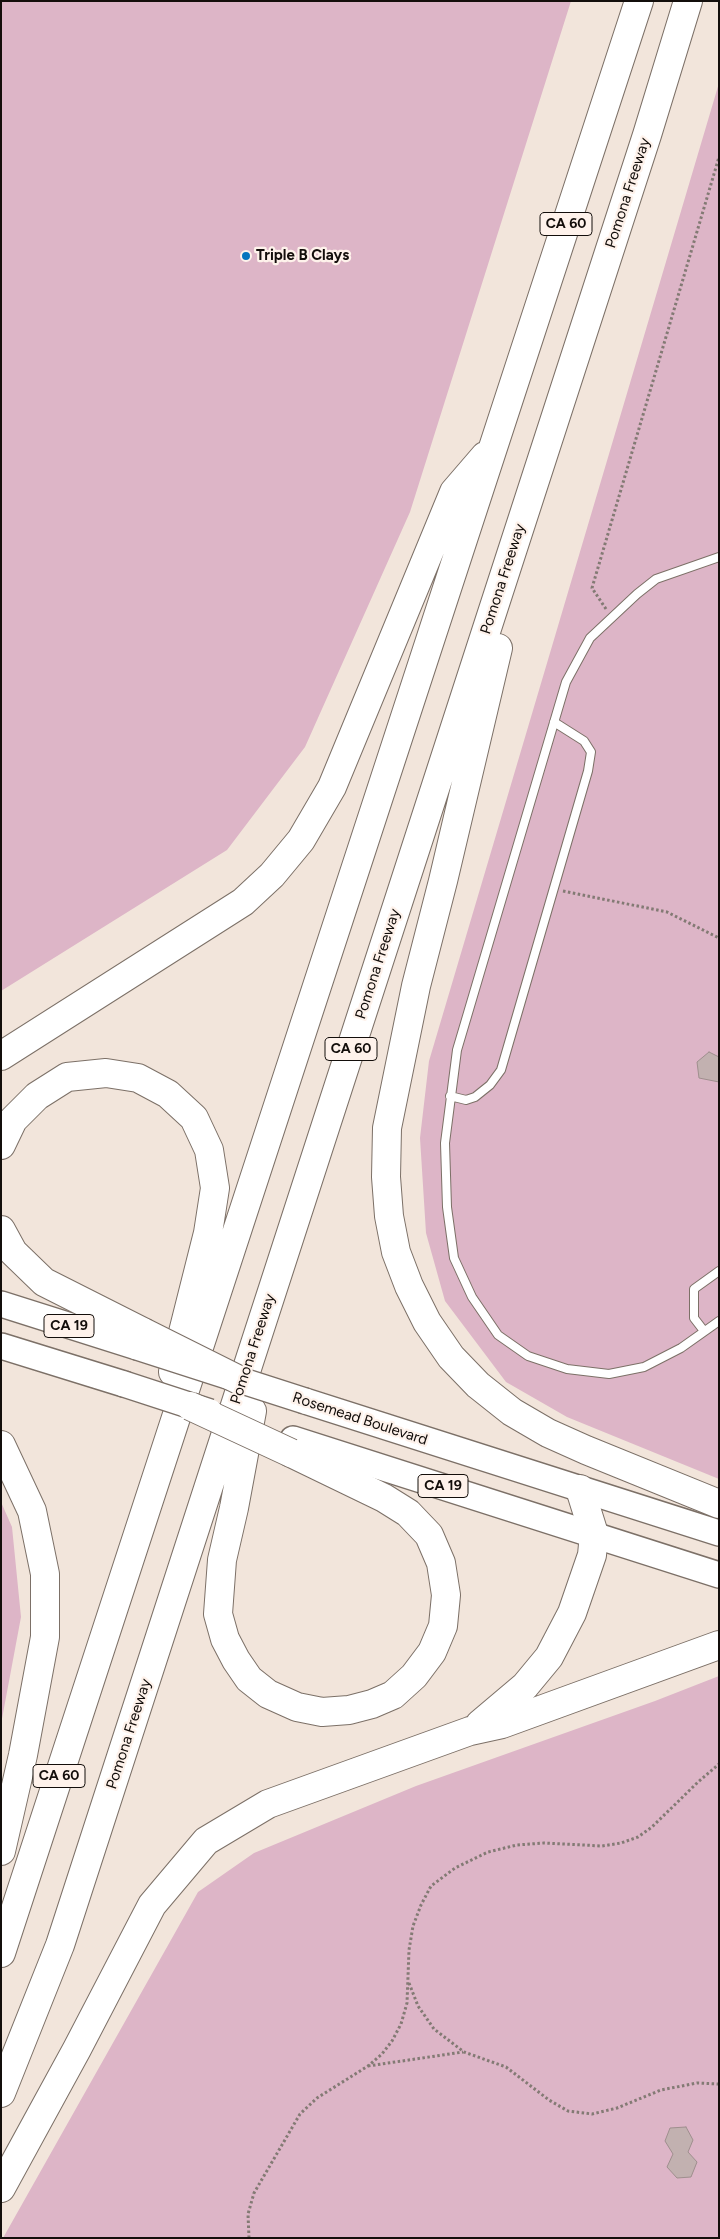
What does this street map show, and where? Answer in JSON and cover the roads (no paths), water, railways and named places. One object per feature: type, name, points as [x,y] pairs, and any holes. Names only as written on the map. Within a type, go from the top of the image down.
[{"type":"highway","name":"CA 60","points":[[1,1953],[639,1]]},
{"type":"highway","name":"Pomona Freeway","points":[[1,2093],[60,1945],[647,135],[688,1]]},
{"type":"highway","points":[[1,1056],[243,902],[272,875],[301,840],[332,787],[454,492],[493,447]]},
{"type":"highway","points":[[543,456],[443,881],[416,986],[387,1128],[386,1178],[389,1216],[399,1261],[408,1286],[426,1322],[451,1357],[478,1385],[512,1412],[548,1433],[719,1504]]},
{"type":"highway","points":[[1,1145],[13,1120],[37,1096],[67,1077],[106,1073],[138,1078],[168,1094],[194,1118],[208,1150],[215,1188],[208,1233],[116,1599]]},
{"type":"highway","points":[[1,1230],[13,1252],[44,1282],[140,1340],[239,1380]]},
{"type":"highway","points":[[190,1406],[292,1446],[408,1513],[429,1536],[441,1562],[446,1596],[443,1626],[432,1652],[414,1676],[393,1695],[372,1704],[349,1710],[322,1712],[297,1707],[268,1694],[249,1679],[225,1639],[218,1614],[222,1560],[234,1508],[276,1280]]},
{"type":"highway","points":[[1,1445],[32,1511],[45,1574],[45,1638],[23,1755],[1,1851]]},
{"type":"highway","points":[[470,1731],[498,1711],[526,1686],[553,1650],[572,1613],[592,1555],[594,1534],[580,1489]]},
{"type":"highway","points":[[1,2188],[77,2049],[152,1905],[206,1841],[268,1804],[470,1731],[502,1724],[719,1644]]},
{"type":"main road","name":"CA 19","points":[[1,1304],[140,1340]]},
{"type":"main road","name":"CA 19","points":[[1,1346],[190,1406]]},
{"type":"main road","name":"Rosemead Boulevard","points":[[239,1380],[719,1533]]},
{"type":"main road","name":"CA 19","points":[[292,1446],[594,1534],[719,1575]]},
{"type":"lane","points":[[719,557],[656,579],[590,638],[566,682],[457,1050],[445,1143],[447,1207],[454,1258],[472,1297],[498,1335],[528,1356],[567,1369],[608,1374],[644,1367],[681,1348],[719,1321]]},
{"type":"lane","points":[[450,1096],[466,1100],[475,1097],[490,1085],[501,1070],[588,771],[591,752],[584,741],[554,722]]},
{"type":"lane","points":[[704,1331],[694,1318],[694,1289],[719,1271]]},
{"type":"place","name":"Triple B Clays","points":[[246,256]]}]
